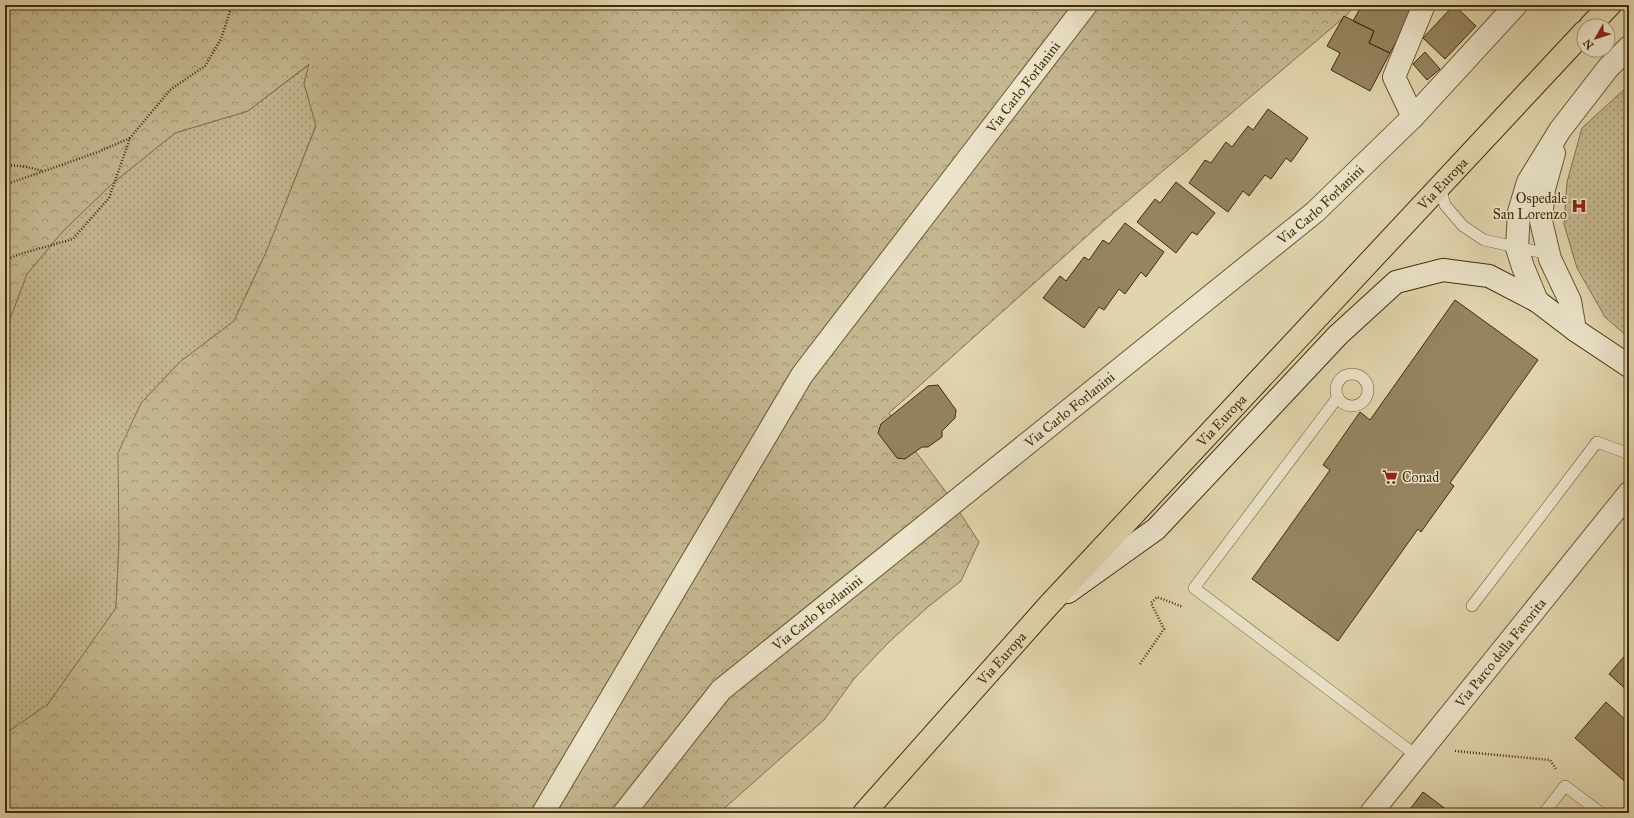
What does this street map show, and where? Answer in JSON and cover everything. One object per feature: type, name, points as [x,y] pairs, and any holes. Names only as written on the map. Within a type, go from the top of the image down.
[{"type":"main road","points":[[1598,18],[1610,5]]},
{"type":"main road","name":"Via Europa","points":[[864,813],[1048,606],[1576,41]]},
{"type":"street","name":"Via Carlo Forlanini","points":[[543,813],[802,375],[1086,5]]},
{"type":"street","points":[[1413,116],[1394,77],[1424,5]]},
{"type":"street","name":"Via Carlo Forlanini","points":[[624,813],[721,690],[1315,212],[1413,116],[1516,5]]},
{"type":"street","points":[[1537,301],[1517,248],[1519,212],[1528,182],[1560,130],[1608,68],[1629,47]]},
{"type":"street","points":[[1560,130],[1544,196],[1542,221],[1549,254],[1570,301],[1575,330]]},
{"type":"street","points":[[1048,606],[1156,529],[1338,335],[1396,282],[1443,270],[1489,276],[1537,301],[1575,330],[1629,366]]},
{"type":"street","name":"Via Parco della Favorita","points":[[1371,813],[1629,492]]},
{"type":"lane","points":[[1440,187],[1445,205],[1463,226],[1484,240],[1549,254]]},
{"type":"lane","points":[[1338,397],[1194,588],[1418,756]]},
{"type":"lane","points":[[1472,606],[1597,442],[1629,454]]},
{"type":"lane","points":[[1544,813],[1564,786],[1601,813]]},
{"type":"path","points":[[5,260],[20,254],[73,239],[109,198],[130,138],[170,90],[205,66],[221,39],[232,5]]},
{"type":"path","points":[[5,183],[10,183],[98,152],[130,138]]},
{"type":"path","points":[[5,165],[22,166],[44,171]]},
{"type":"path","points":[[1140,664],[1164,629],[1151,603],[1157,597],[1186,608]]},
{"type":"path","points":[[1454,751],[1550,760]]},
{"type":"green space","points":[[5,5],[1354,5],[1347,15],[1105,220],[889,413],[901,432],[949,496],[979,542],[961,581],[929,606],[889,642],[854,679],[824,720],[719,813],[5,813],[5,734],[48,704],[116,608],[119,542],[118,453],[141,403],[181,361],[234,321],[267,250],[316,126],[304,83],[309,64],[248,111],[175,133],[113,183],[63,231],[27,274],[5,332]]},
{"type":"green space","points":[[310,64],[304,83],[316,125],[267,250],[234,321],[181,361],[141,403],[119,542],[116,608],[48,704],[5,734],[5,332],[27,274],[63,231],[113,183],[175,133],[248,111]]},
{"type":"green space","points":[[1629,85],[1629,338],[1605,317],[1577,268],[1564,224],[1567,182],[1582,128]]},
{"type":"building","points":[[1362,5],[1417,5],[1390,53],[1369,43],[1374,31],[1353,21]]},
{"type":"building","points":[[1454,5],[1476,26],[1445,59],[1423,38]]},
{"type":"building","points":[[1344,16],[1374,31],[1369,43],[1390,53],[1370,91],[1331,70],[1340,53],[1327,46]]},
{"type":"building","points":[[1425,52],[1440,69],[1427,80],[1413,64]]},
{"type":"building","points":[[1268,109],[1308,138],[1291,162],[1286,158],[1271,179],[1265,175],[1249,196],[1243,191],[1228,212],[1189,183],[1205,160],[1211,163],[1226,142],[1232,147],[1248,126],[1253,130]]},
{"type":"building","points":[[1176,182],[1215,213],[1197,235],[1192,232],[1176,253],[1137,222],[1155,199],[1160,203]]},
{"type":"building","points":[[1125,223],[1164,252],[1146,277],[1141,272],[1125,294],[1119,289],[1104,310],[1099,307],[1084,328],[1043,298],[1060,276],[1066,281],[1084,257],[1089,260],[1103,240],[1109,244]]},
{"type":"building","name":"Conad","points":[[1455,300],[1538,360],[1450,483],[1454,486],[1421,532],[1418,529],[1338,641],[1252,579],[1330,470],[1323,465],[1360,412],[1370,420]]},
{"type":"building","points":[[938,385],[956,410],[955,418],[942,431],[942,437],[928,447],[922,447],[905,459],[897,458],[878,433],[881,424],[928,386]]},
{"type":"building","points":[[1629,651],[1629,692],[1609,674]]},
{"type":"building","points":[[1606,702],[1629,723],[1629,785],[1575,738]]},
{"type":"building","points":[[1423,792],[1451,813],[1407,813]]},
{"type":"place","name":"Ospedale San Lorenzo","points":[[1579,206]]},
{"type":"place","name":"Conad","points":[[1390,477]]}]
